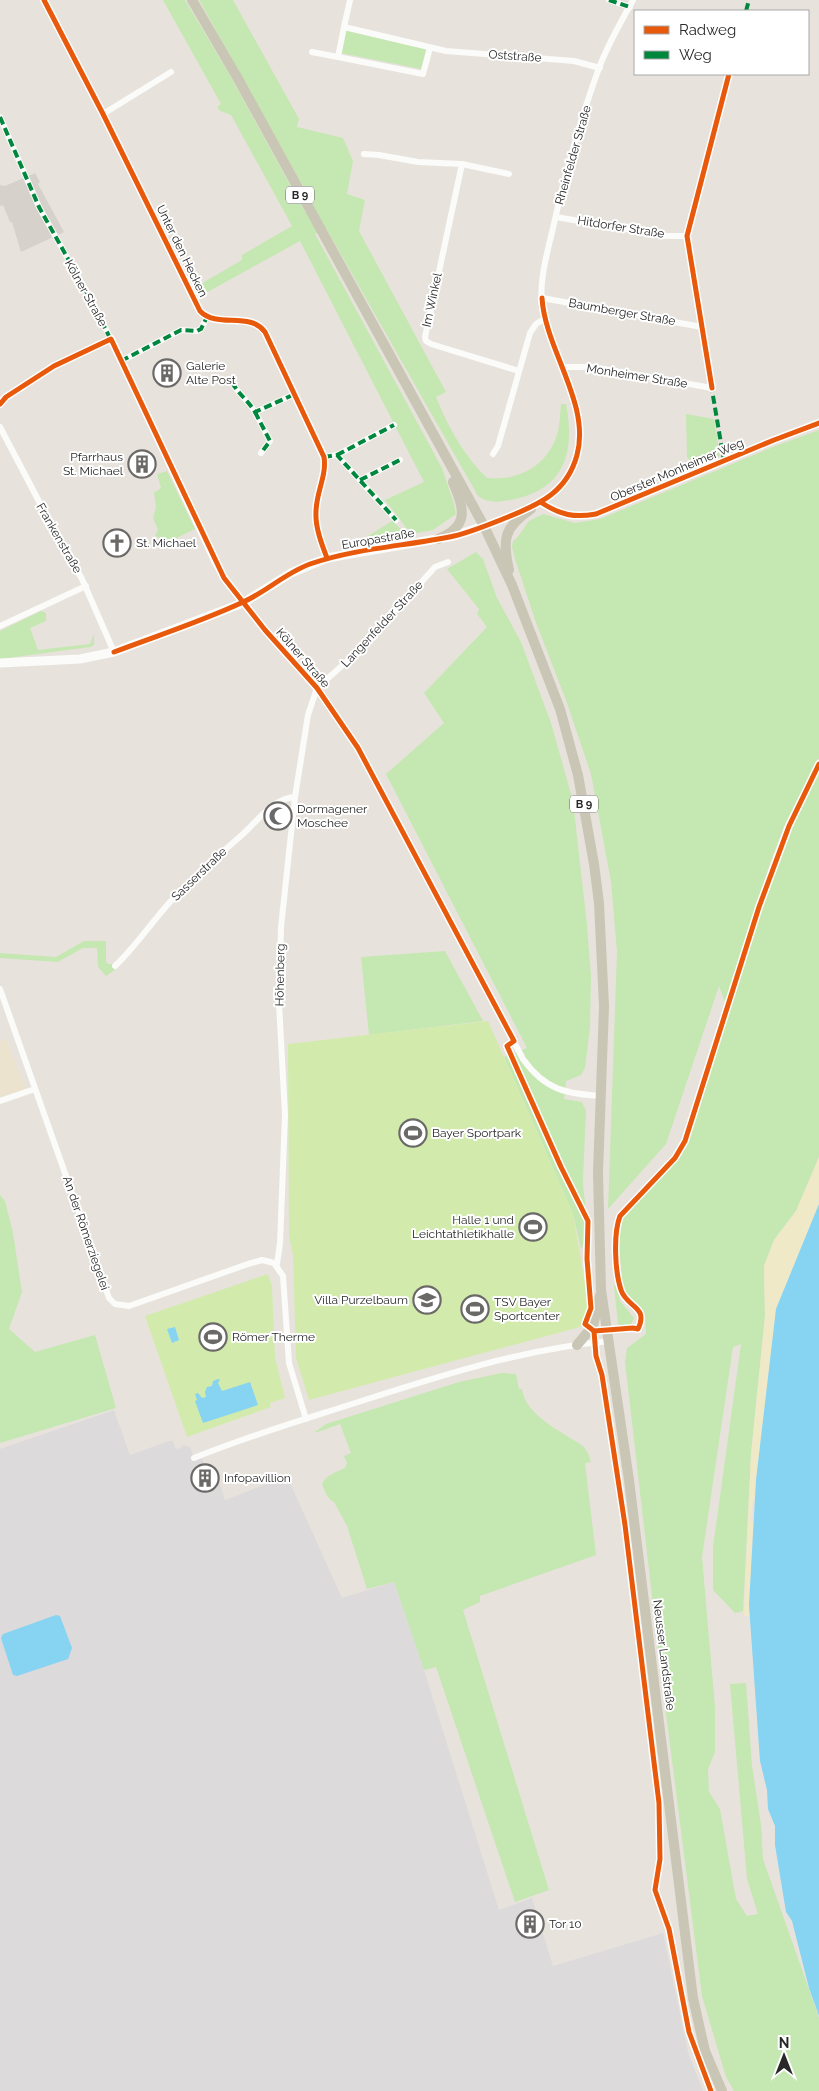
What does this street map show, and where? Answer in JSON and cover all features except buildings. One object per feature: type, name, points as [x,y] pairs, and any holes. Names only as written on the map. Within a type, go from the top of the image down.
[{"type":"main road","name":"B 9","points":[[192,0],[237,76],[484,526],[512,585],[560,709],[578,775],[599,903],[604,1006],[598,1173],[602,1290],[610,1341]]},
{"type":"main road","points":[[438,539],[451,534],[455,530],[463,513],[452,480],[450,467]]},
{"type":"main road","points":[[512,585],[506,551],[507,534],[516,519],[530,509]]},
{"type":"main road","name":"Europastraße","points":[[0,664],[80,659],[114,652],[243,602],[291,573],[328,558],[465,534],[484,526]]},
{"type":"main road","points":[[577,1345],[593,1326],[602,1290]]},
{"type":"main road","name":"Neusser Landstraße","points":[[610,1341],[695,2006],[705,2052],[722,2091]]},
{"type":"street","name":"Unter den Hecken","points":[[44,0],[104,114],[186,286],[200,311],[207,317]]},
{"type":"street","points":[[338,57],[350,0]]},
{"type":"street","points":[[609,0],[630,7]]},
{"type":"street","name":"Rheinfelder Straße","points":[[484,526],[542,503],[570,473],[577,454],[579,424],[575,405],[544,319],[542,298],[544,268],[572,152],[600,68],[633,0]]},
{"type":"street","name":"Oststraße","points":[[344,27],[446,51],[574,60],[600,68]]},
{"type":"street","points":[[312,52],[423,74],[430,48]]},
{"type":"street","points":[[104,114],[171,72]]},
{"type":"street","name":"Kölner Straße","points":[[0,117],[38,207],[111,339],[215,563],[224,578],[317,688],[358,748],[378,782],[523,1059],[533,1073],[552,1087],[565,1092],[602,1096]]},
{"type":"street","points":[[364,154],[418,162],[462,164],[509,174]]},
{"type":"street","name":"Im Winkel","points":[[462,164],[425,329],[426,341],[519,371]]},
{"type":"street","name":"Hitdorfer Straße","points":[[556,217],[666,236],[686,236]]},
{"type":"street","name":"Baumberger Straße","points":[[542,298],[702,326]]},
{"type":"street","points":[[121,361],[181,330],[197,331],[201,329],[207,317],[248,321],[262,328],[324,457],[325,471],[316,511],[321,542],[328,558]]},
{"type":"street","points":[[493,454],[498,446],[532,329],[544,319]]},
{"type":"street","points":[[0,404],[6,397],[54,366],[111,339]]},
{"type":"street","name":"Monheimer Straße","points":[[561,367],[592,366],[712,388]]},
{"type":"street","points":[[232,382],[237,392],[247,399],[270,441],[261,452]]},
{"type":"street","points":[[255,412],[295,394]]},
{"type":"street","name":"Oberster Monheimer Weg","points":[[542,503],[566,516],[581,517],[596,514],[819,423]]},
{"type":"street","points":[[337,455],[394,425]]},
{"type":"street","name":"Frankenstraße","points":[[0,427],[86,586],[114,652]]},
{"type":"street","points":[[324,457],[331,454],[337,455],[396,520]]},
{"type":"street","points":[[360,480],[400,460]]},
{"type":"street","name":"Langenfelder Straße","points":[[317,688],[363,647],[435,567],[448,562]]},
{"type":"street","points":[[0,626],[86,586]]},
{"type":"street","name":"Höhenberg","points":[[277,1264],[280,1243],[285,1115],[279,1003],[281,927],[295,797],[308,715],[317,688]]},
{"type":"street","name":"Sasserstraße","points":[[115,966],[171,901],[218,854],[274,805],[285,798],[295,797]]},
{"type":"street","name":"An der Römerziegelei","points":[[0,989],[105,1290],[115,1304],[129,1306],[258,1261],[270,1260],[277,1264]]},
{"type":"street","points":[[0,1101],[36,1090]]},
{"type":"street","points":[[277,1264],[283,1276],[285,1289],[289,1363],[306,1419]]},
{"type":"street","points":[[194,1458],[306,1419],[470,1367],[577,1345],[610,1341]]},
{"type":"shaded area","points":[[35,173],[40,182],[38,184],[64,232],[21,252],[12,222],[10,222],[3,205],[0,206],[0,185],[5,186]]},
{"type":"shaded area","points":[[6,1039],[26,1089],[0,1097],[0,1041]]},
{"type":"shaded area","points":[[114,1410],[130,1455],[169,1441],[173,1441],[175,1448],[179,1449],[183,1445],[190,1447],[194,1458],[201,1457],[208,1473],[216,1471],[225,1500],[287,1476],[342,1598],[394,1582],[424,1670],[499,1910],[532,1898],[553,1966],[663,1933],[688,2052],[703,2091],[0,2091],[0,1449]]},
{"type":"green space","points":[[163,0],[185,0],[228,72],[305,212],[314,206],[199,0],[233,0],[299,119],[297,127],[343,138],[353,161],[347,194],[365,200],[359,231],[446,392],[436,397],[451,430],[464,451],[487,478],[509,477],[520,474],[530,470],[546,456],[557,435],[561,404],[566,404],[569,437],[567,451],[563,465],[546,486],[532,494],[505,501],[496,502],[482,499],[478,496],[326,228],[315,234],[442,468],[456,514],[433,530],[411,534],[385,500],[424,482],[300,241],[202,295],[199,285],[242,260],[242,255],[292,226],[231,115],[220,111],[217,107],[221,104]]},
{"type":"green space","points":[[346,30],[426,49],[421,69],[341,53]]},
{"type":"green space","points":[[686,414],[714,419],[720,456],[695,465],[687,457]]},
{"type":"green space","points":[[819,430],[819,758],[785,824],[770,863],[725,1002],[719,986],[666,1144],[608,1209],[617,952],[611,882],[591,774],[567,703],[535,620],[515,559],[512,547],[513,541],[529,521],[543,514],[575,523],[600,519],[773,447]]},
{"type":"green space","points":[[167,471],[195,529],[168,542],[163,542],[155,535],[158,530],[153,518],[156,507],[154,493],[161,488],[157,474]]},
{"type":"green space","points":[[392,521],[404,534],[360,541]]},
{"type":"green space","points":[[476,552],[483,559],[497,598],[521,642],[551,723],[573,801],[591,976],[590,1027],[585,1068],[581,1075],[566,1081],[564,1099],[582,1102],[586,1111],[583,1180],[587,1225],[585,1242],[581,1249],[573,1214],[504,1057],[527,1048],[386,774],[444,723],[424,693],[487,627],[477,614],[479,609],[447,569]]},
{"type":"green space","points":[[41,611],[46,613],[46,621],[30,628],[38,650],[90,644],[94,634],[94,645],[0,659],[0,631]]},
{"type":"green space","points":[[819,770],[819,1157],[796,1211],[774,1240],[764,1266],[765,1316],[751,1454],[743,1611],[735,1613],[713,1590],[713,1547],[741,1344],[733,1347],[702,1557],[715,1707],[715,1752],[708,1769],[709,1792],[720,1809],[736,1899],[747,1916],[758,1914],[747,1879],[730,1684],[746,1683],[752,1766],[761,1825],[763,1859],[819,2018],[819,2091],[734,2091],[726,2077],[702,1996],[661,1674],[625,1362],[627,1348],[646,1334],[645,1315],[641,1307],[628,1297],[622,1282],[618,1229],[621,1217],[643,1196],[686,1148],[760,910],[796,815]]},
{"type":"green space","points":[[84,941],[106,941],[106,962],[113,964],[116,969],[106,976],[98,967],[97,948],[83,948],[58,962],[0,958],[0,953],[56,957]]},
{"type":"green space","points":[[445,951],[483,1021],[369,1035],[361,957]]},
{"type":"green space","name":"Bayer Sportpark","points":[[488,1021],[573,1214],[589,1307],[580,1327],[309,1400],[296,1358],[293,1255],[289,1236],[288,1044]]},
{"type":"green space","points":[[0,1195],[5,1201],[13,1233],[22,1292],[9,1329],[35,1352],[95,1335],[116,1408],[0,1443]]},
{"type":"green space","name":"Römer Therme","points":[[268,1274],[272,1286],[275,1357],[285,1398],[270,1403],[271,1407],[187,1437],[145,1316]]},
{"type":"green space","points":[[617,1285],[620,1301],[634,1318],[631,1325],[621,1326],[618,1324],[614,1286]]},
{"type":"green space","points":[[502,1373],[516,1374],[519,1389],[522,1389],[530,1407],[537,1415],[555,1429],[583,1446],[588,1453],[591,1462],[585,1463],[596,1555],[480,1596],[480,1602],[463,1610],[549,1890],[515,1902],[436,1667],[424,1670],[394,1582],[367,1589],[347,1526],[334,1502],[326,1495],[322,1484],[329,1476],[345,1468],[347,1463],[344,1456],[351,1453],[340,1424],[315,1432],[326,1424],[459,1382]]},
{"type":"sand","points":[[819,1157],[819,1204],[776,1309],[754,1501],[750,1521],[753,1522],[750,1616],[744,1616],[751,1454],[765,1316],[764,1266],[774,1240],[796,1211]]},
{"type":"water","points":[[819,1204],[819,2016],[809,1988],[792,1921],[786,1912],[775,1845],[775,1826],[768,1809],[767,1790],[760,1761],[749,1605],[756,1480],[776,1309]]},
{"type":"water","points":[[175,1327],[179,1340],[172,1343],[167,1329]]},
{"type":"water","points":[[220,1380],[218,1383],[222,1391],[250,1382],[258,1405],[203,1423],[195,1401],[197,1400],[195,1394],[198,1393],[202,1398],[206,1397],[207,1387],[212,1386],[213,1381]]},
{"type":"water","points":[[56,1615],[60,1616],[72,1648],[68,1659],[17,1676],[13,1675],[1,1638],[3,1634]]},
{"type":"marked path","points":[[609,0],[630,7]]},
{"type":"marked path","points":[[746,10],[749,0]]},
{"type":"marked path","points":[[0,117],[39,207],[91,300],[112,342]]},
{"type":"marked path","points":[[121,361],[181,330],[197,331],[201,329],[207,317]]},
{"type":"marked path","points":[[232,382],[255,412],[295,394]]},
{"type":"marked path","points":[[711,384],[724,461]]},
{"type":"marked path","points":[[255,412],[270,441],[261,453]]},
{"type":"marked path","points":[[337,455],[394,425]]},
{"type":"marked path","points":[[324,457],[337,455],[396,520]]},
{"type":"marked path","points":[[360,480],[400,460]]},
{"type":"cycle path","points":[[44,0],[103,114],[200,311],[215,319],[251,322],[265,332],[324,457],[325,464],[316,505],[316,518],[319,536],[327,558]]},
{"type":"cycle path","points":[[712,388],[687,236],[729,75]]},
{"type":"cycle path","points":[[114,652],[194,623],[241,603],[292,572],[310,564],[345,554],[461,534],[520,512],[551,495],[572,468],[577,455],[580,436],[573,396],[551,337],[542,298]]},
{"type":"cycle path","points":[[0,404],[6,397],[54,366],[111,339],[224,578],[265,630],[317,688],[358,748],[514,1041],[507,1046],[561,1167],[588,1221],[587,1259],[591,1308],[585,1324],[594,1331],[638,1329],[641,1316],[639,1311],[624,1296],[617,1273],[616,1233],[620,1216],[675,1158],[685,1141],[759,907],[789,826],[819,764]]},
{"type":"cycle path","points":[[542,503],[568,514],[581,516],[596,514],[819,423]]},
{"type":"cycle path","points":[[594,1331],[596,1356],[602,1375],[625,1525],[659,1803],[660,1859],[655,1890],[669,1929],[689,2032],[711,2091]]},
{"type":"place","name":"Galerie Alte Post","points":[[167,373]]},
{"type":"place","name":"Pfarrhaus St. Michael","points":[[142,464]]},
{"type":"place","name":"St. Michael","points":[[117,543]]},
{"type":"place","name":"Dormagener Moschee","points":[[278,816]]},
{"type":"place","name":"Bayer Sportpark","points":[[413,1133]]},
{"type":"place","name":"Halle 1 und Leichtathletikhalle","points":[[533,1227]]},
{"type":"place","name":"Villa Purzelbaum","points":[[427,1300]]},
{"type":"place","name":"TSV Bayer Sportcenter","points":[[475,1309]]},
{"type":"place","name":"Römer Therme","points":[[213,1337]]},
{"type":"place","name":"Infopavillion","points":[[205,1478]]},
{"type":"place","name":"Tor 10","points":[[530,1924]]}]
